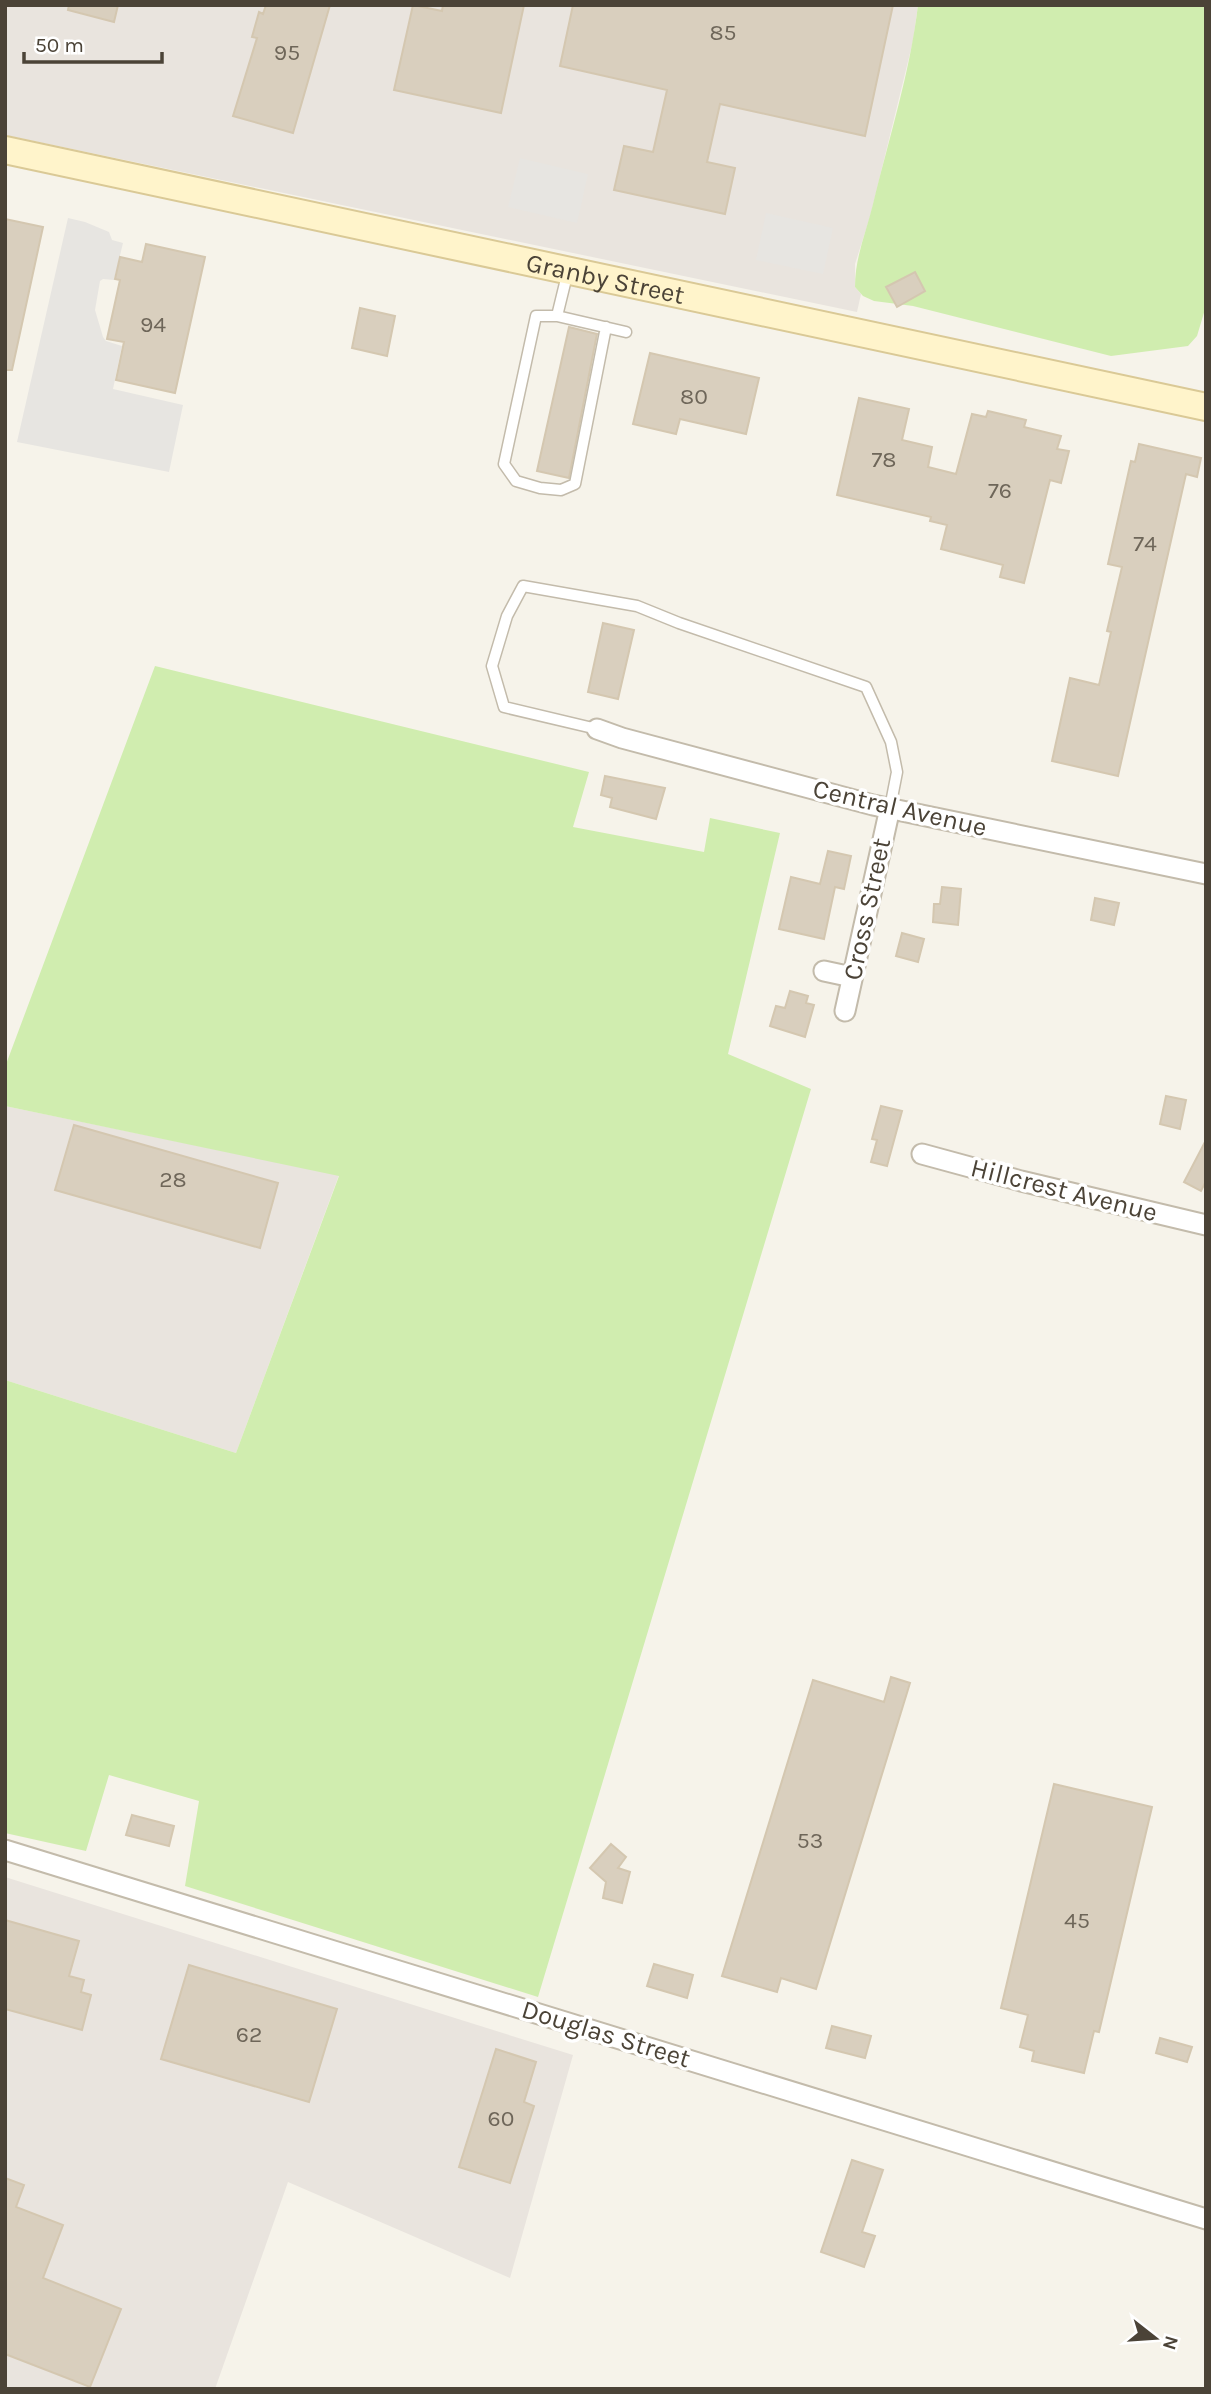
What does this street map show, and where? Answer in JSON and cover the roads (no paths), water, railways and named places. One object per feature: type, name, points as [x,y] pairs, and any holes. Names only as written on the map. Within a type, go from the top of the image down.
[{"type":"main road","name":"Granby Street","points":[[5,150],[1206,407]]},
{"type":"street","name":"Central Avenue","points":[[597,729],[622,738],[890,808],[1206,874]]},
{"type":"street","name":"Cross Street","points":[[845,1011],[890,808]]},
{"type":"street","points":[[824,971],[852,977]]},
{"type":"street","name":"Hillcrest Avenue","points":[[922,1154],[1021,1181],[1206,1225]]},
{"type":"street","name":"Douglas Street","points":[[5,1850],[1206,2219]]},
{"type":"lane","points":[[558,316],[568,271]]},
{"type":"lane","points":[[606,327],[575,484],[561,490],[540,488],[516,481],[504,464],[536,316],[558,316],[606,327],[626,332]]},
{"type":"lane","points":[[597,729],[504,707],[492,666],[507,616],[523,586],[637,606],[866,687],[891,742],[897,772],[890,808]]}]
